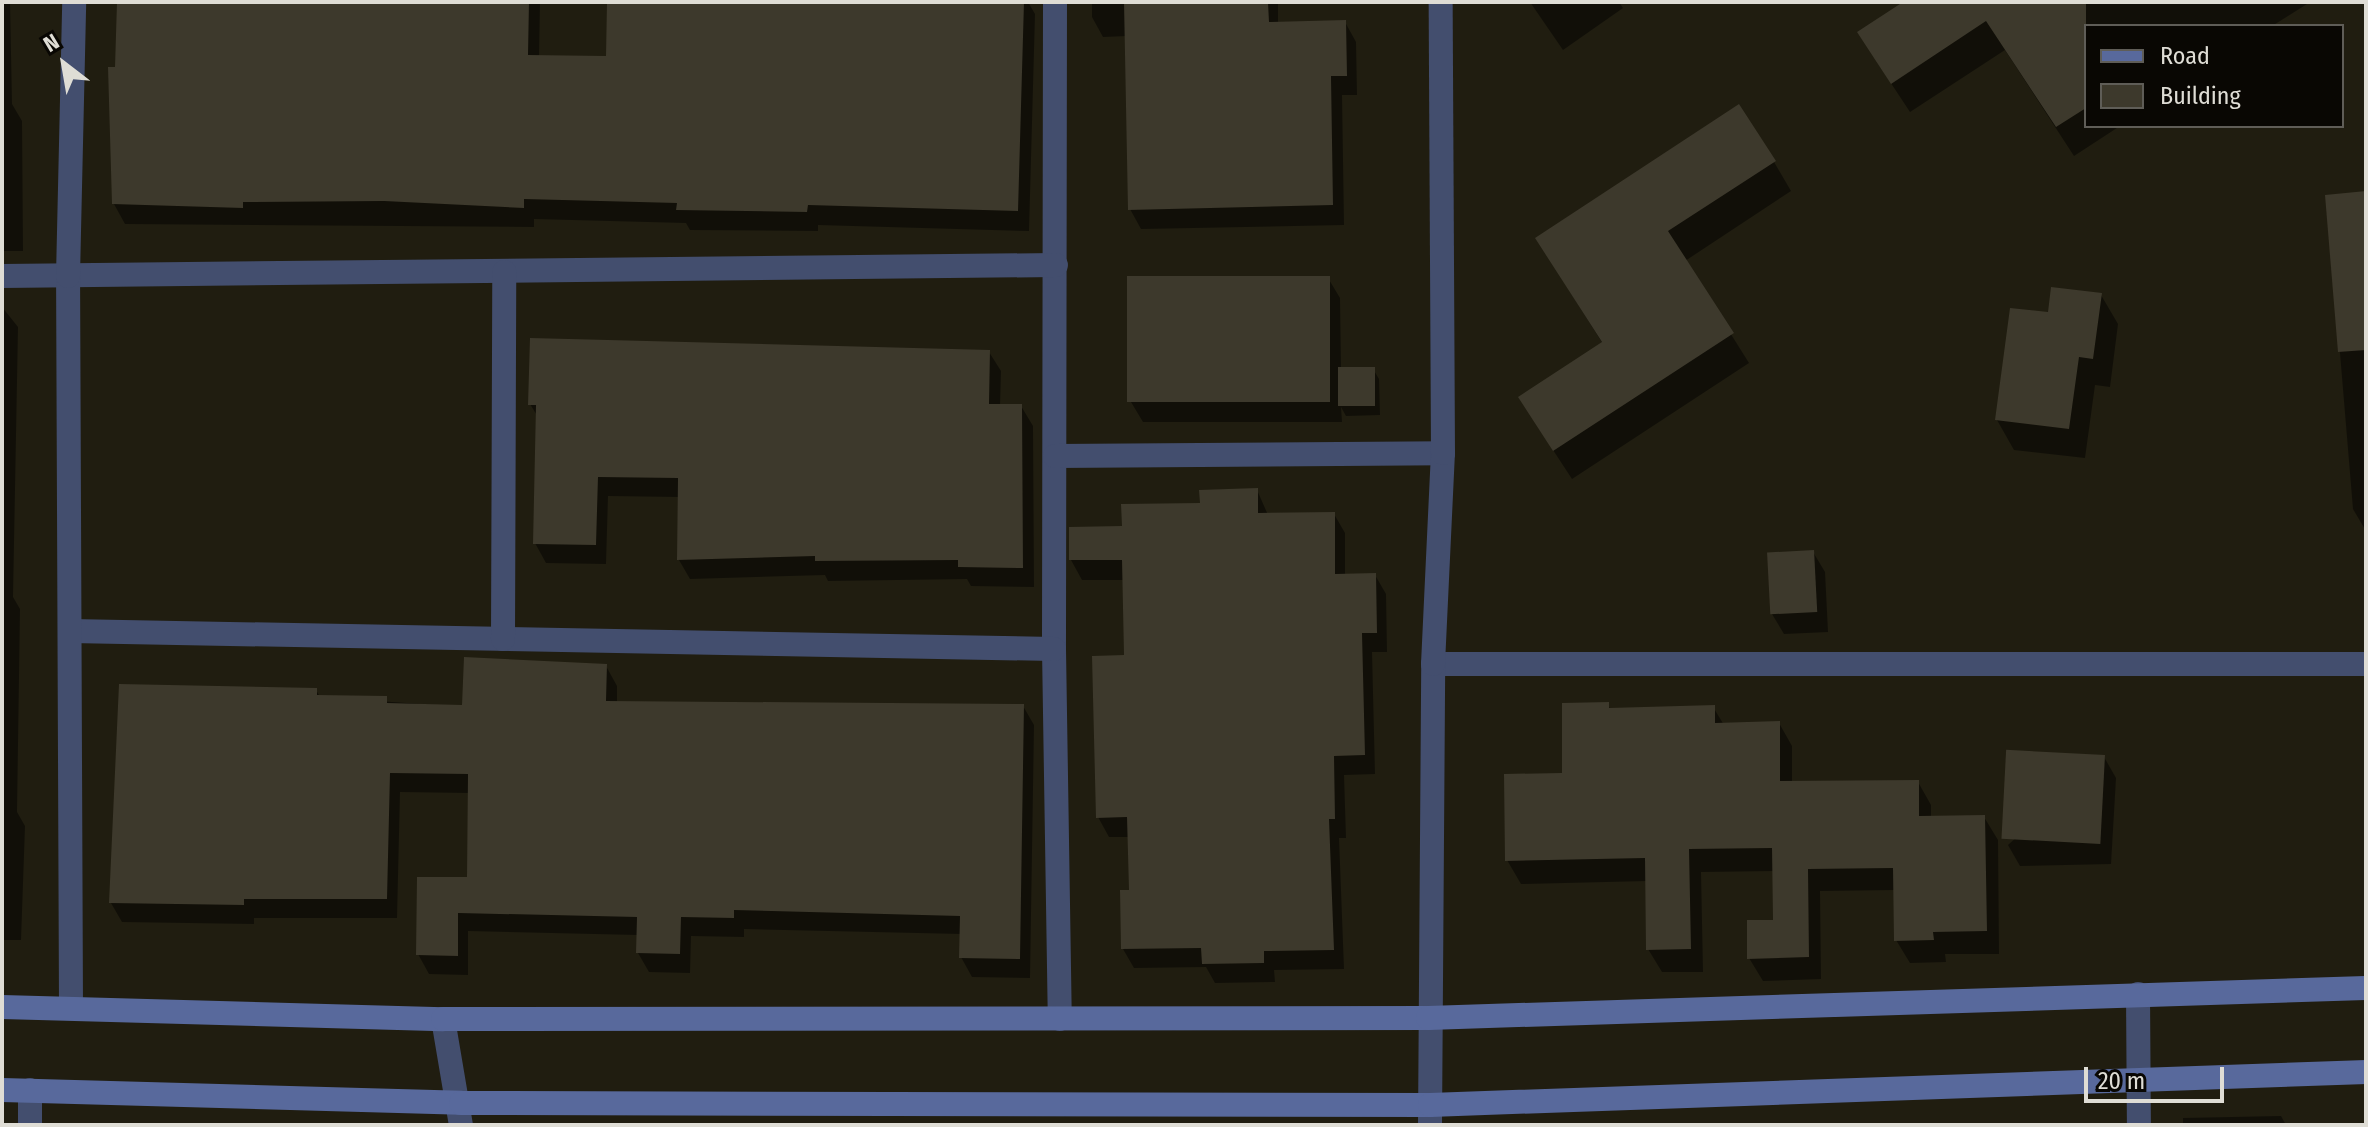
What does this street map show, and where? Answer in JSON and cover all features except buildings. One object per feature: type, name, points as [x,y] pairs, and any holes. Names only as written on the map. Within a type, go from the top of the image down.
[{"type":"main road","points":[[2,1007],[443,1019],[1428,1018],[2366,988]]},
{"type":"main road","points":[[2,1090],[461,1114],[1430,1115],[2366,1072]]},
{"type":"street","points":[[71,1008],[68,276],[74,2]]},
{"type":"street","points":[[1055,2],[1054,649],[1060,1019]]},
{"type":"street","points":[[1430,1115],[1428,1018],[1433,664],[1443,453],[1441,2]]},
{"type":"street","points":[[2,276],[1056,265]]},
{"type":"street","points":[[503,639],[504,272]]},
{"type":"street","points":[[1055,456],[1443,453]]},
{"type":"street","points":[[70,631],[1054,649]]},
{"type":"street","points":[[1433,664],[2366,664]]},
{"type":"street","points":[[2138,994],[2139,1125]]},
{"type":"street","points":[[443,1019],[461,1114]]},
{"type":"street","points":[[30,1090],[30,1125]]}]
